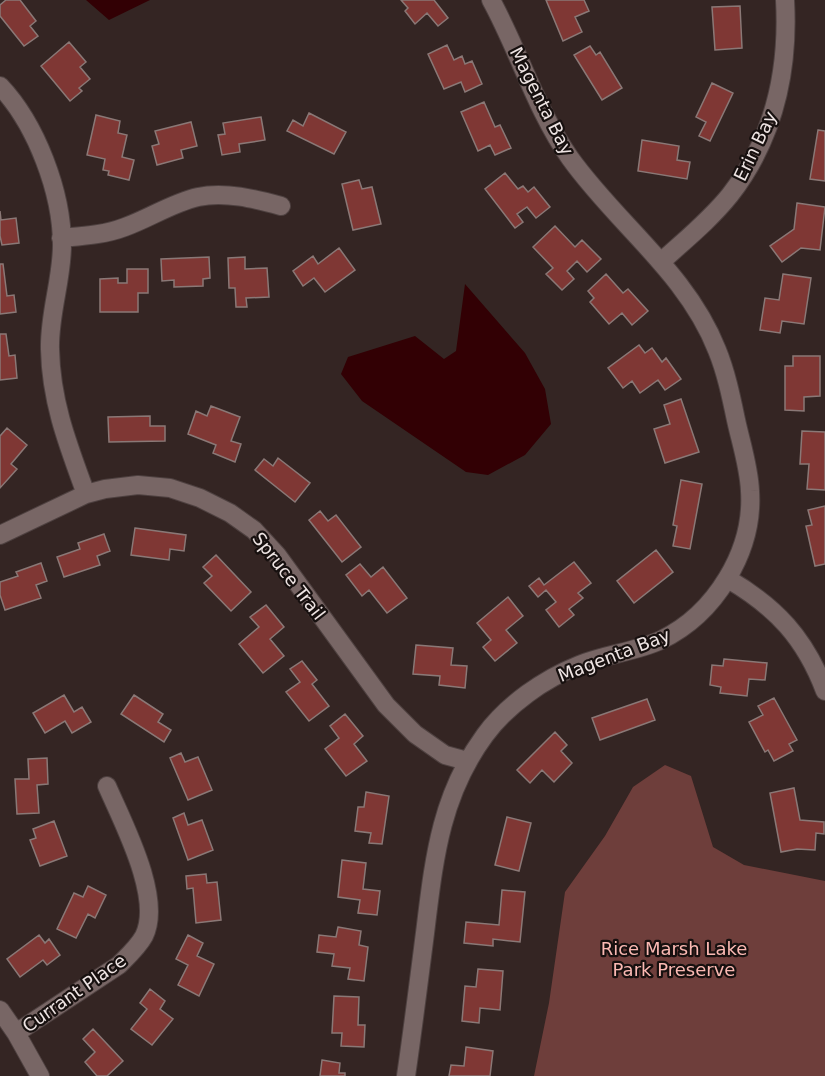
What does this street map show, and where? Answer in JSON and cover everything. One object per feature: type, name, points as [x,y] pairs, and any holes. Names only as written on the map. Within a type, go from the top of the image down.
[{"type":"street","name":"Magenta Bay","points":[[406,1076],[436,850],[453,790],[466,761],[488,731],[514,704],[546,682],[579,665],[663,639],[681,629],[705,607],[728,579],[740,554],[748,523],[751,491],[728,383],[718,350],[703,318],[661,262],[597,193],[568,156],[545,115],[490,0]]},
{"type":"street","name":"Erin Bay","points":[[661,262],[705,222],[730,194],[751,162],[768,127],[780,90],[786,53],[785,0]]},
{"type":"street","points":[[0,86],[29,126],[45,163],[57,201],[61,238],[59,280],[50,347],[52,382],[58,414],[87,494]]},
{"type":"street","points":[[61,238],[104,234],[127,227],[174,204],[200,197],[227,196],[254,199],[281,206]]},
{"type":"street","name":"Spruce Trail","points":[[0,535],[87,494],[105,489],[138,485],[170,488],[200,498],[230,513],[254,531],[277,555],[386,705],[415,734],[445,755],[466,761]]},
{"type":"street","points":[[728,579],[770,607],[791,628],[808,652],[825,691]]},
{"type":"street","name":"Currant Place","points":[[16,1033],[119,964],[144,936],[149,916],[149,891],[130,838],[107,786]]},
{"type":"street","points":[[0,1010],[40,1076]]},
{"type":"green space","name":"Rice Marsh Lake Park Preserve","points":[[665,765],[691,776],[713,847],[744,865],[825,881],[825,1076],[534,1076],[549,1003],[565,892],[605,836],[633,787]]},
{"type":"shaded area","points":[[86,0],[150,0],[109,20]]},
{"type":"shaded area","points":[[465,284],[525,353],[545,389],[551,424],[525,455],[488,475],[466,472],[362,401],[341,374],[348,357],[415,336],[444,359],[456,351]]},
{"type":"building","points":[[6,0],[20,0],[36,21],[30,26],[38,36],[24,46],[0,16],[0,5]]},
{"type":"building","points":[[401,0],[434,0],[448,18],[438,26],[427,13],[415,24],[405,11],[408,8]]},
{"type":"building","points":[[546,0],[584,0],[589,11],[575,17],[582,32],[563,41]]},
{"type":"building","points":[[740,6],[742,48],[715,50],[712,7]]},
{"type":"building","points":[[69,42],[86,62],[80,67],[90,79],[79,88],[82,91],[70,101],[41,66]]},
{"type":"building","points":[[447,45],[454,60],[462,56],[465,64],[472,61],[482,84],[465,92],[461,82],[444,89],[428,54]]},
{"type":"building","points":[[590,46],[596,55],[600,52],[622,88],[602,100],[574,55]]},
{"type":"building","points":[[712,83],[733,93],[710,141],[699,136],[706,122],[696,117]]},
{"type":"building","points":[[484,102],[495,127],[500,125],[511,148],[495,155],[490,145],[478,151],[461,112]]},
{"type":"building","points":[[309,113],[346,132],[334,154],[287,131],[293,120],[303,126]]},
{"type":"building","points":[[96,115],[120,121],[118,133],[127,135],[122,157],[134,160],[129,180],[108,175],[109,171],[103,170],[105,159],[87,155]]},
{"type":"building","points":[[261,117],[265,140],[239,144],[240,152],[222,155],[218,135],[225,134],[223,123]]},
{"type":"building","points":[[191,122],[197,146],[181,150],[183,158],[157,165],[152,146],[159,144],[155,131]]},
{"type":"building","points":[[818,130],[825,131],[825,181],[810,179]]},
{"type":"building","points":[[642,140],[679,146],[677,160],[690,162],[687,179],[638,171]]},
{"type":"building","points":[[505,173],[518,189],[523,186],[528,192],[534,187],[550,207],[536,218],[527,207],[517,214],[523,222],[515,228],[485,189]]},
{"type":"building","points":[[359,180],[362,189],[372,187],[381,224],[353,230],[342,184]]},
{"type":"building","points":[[797,203],[825,207],[820,250],[801,248],[782,262],[770,246],[794,229]]},
{"type":"building","points":[[0,211],[1,220],[16,218],[19,243],[2,245]]},
{"type":"building","points":[[555,226],[575,247],[582,240],[601,259],[587,272],[577,261],[567,271],[574,279],[562,290],[546,274],[553,268],[533,247]]},
{"type":"building","points":[[339,248],[355,270],[325,292],[314,278],[303,286],[293,271],[313,256],[318,264]]},
{"type":"building","points":[[209,257],[210,278],[203,279],[203,286],[174,287],[174,280],[162,281],[161,259]]},
{"type":"building","points":[[245,257],[245,269],[267,268],[269,297],[246,298],[247,307],[236,307],[235,288],[229,288],[228,258]]},
{"type":"building","points":[[0,264],[3,264],[7,296],[14,295],[16,312],[0,314]]},
{"type":"building","points":[[127,269],[148,269],[148,293],[138,293],[138,312],[100,312],[100,279],[118,278],[118,283],[127,283]]},
{"type":"building","points":[[606,274],[623,293],[628,289],[648,311],[632,325],[622,313],[609,324],[590,302],[594,298],[588,291]]},
{"type":"building","points":[[783,274],[811,278],[804,324],[782,321],[780,333],[760,330],[765,298],[779,300]]},
{"type":"building","points":[[0,334],[6,334],[9,356],[15,355],[17,378],[0,380]]},
{"type":"building","points":[[639,345],[645,353],[652,348],[662,362],[666,358],[681,379],[665,390],[658,380],[640,393],[632,381],[623,388],[608,368]]},
{"type":"building","points":[[793,356],[820,356],[820,396],[804,397],[804,411],[785,410],[785,366],[793,366]]},
{"type":"building","points":[[681,399],[699,452],[665,463],[654,429],[670,424],[664,405]]},
{"type":"building","points":[[211,406],[240,417],[231,441],[241,444],[235,462],[213,453],[216,445],[188,434],[196,411],[207,416]]},
{"type":"building","points":[[150,416],[150,426],[165,426],[165,441],[109,442],[108,417]]},
{"type":"building","points":[[7,428],[27,445],[11,464],[17,469],[0,488],[0,436]]},
{"type":"building","points":[[802,431],[825,432],[825,490],[807,489],[809,464],[800,464]]},
{"type":"building","points":[[278,458],[310,483],[295,502],[255,470],[264,459],[273,466]]},
{"type":"building","points":[[681,480],[702,484],[690,549],[673,546],[677,526],[673,525]]},
{"type":"building","points":[[825,506],[825,564],[815,566],[806,526],[812,525],[808,510]]},
{"type":"building","points":[[320,511],[328,521],[336,515],[361,547],[342,562],[309,520]]},
{"type":"building","points":[[135,528],[186,535],[184,551],[170,549],[169,560],[131,555]]},
{"type":"building","points":[[104,534],[110,551],[97,556],[100,565],[64,577],[57,557],[80,549],[78,543]]},
{"type":"building","points":[[656,550],[673,572],[634,603],[617,581]]},
{"type":"building","points":[[216,555],[251,592],[231,611],[204,583],[212,576],[203,567]]},
{"type":"building","points":[[574,562],[591,583],[578,593],[583,598],[569,609],[574,615],[559,627],[546,610],[556,602],[546,590],[538,597],[529,586],[539,578],[544,585]]},
{"type":"building","points":[[41,563],[47,581],[36,585],[41,598],[5,610],[0,595],[0,582],[18,576],[16,572]]},
{"type":"building","points":[[360,564],[371,577],[383,567],[407,598],[387,613],[369,590],[362,596],[346,575]]},
{"type":"building","points":[[508,597],[523,616],[506,630],[517,643],[495,661],[483,647],[491,640],[477,623]]},
{"type":"building","points":[[266,605],[284,627],[270,639],[284,656],[263,673],[239,644],[259,627],[250,617]]},
{"type":"building","points":[[416,645],[453,648],[451,665],[467,666],[465,688],[439,685],[440,676],[413,674]]},
{"type":"building","points":[[724,659],[767,663],[765,680],[749,679],[747,696],[720,693],[721,687],[710,685],[712,665],[723,666]]},
{"type":"building","points":[[302,661],[317,680],[312,684],[329,706],[309,721],[286,692],[300,682],[290,669]]},
{"type":"building","points":[[64,695],[74,712],[82,707],[91,722],[72,733],[65,721],[45,733],[33,713]]},
{"type":"building","points":[[134,695],[163,714],[158,722],[171,730],[164,742],[121,714]]},
{"type":"building","points":[[774,698],[797,740],[789,744],[793,751],[774,761],[768,750],[765,752],[749,722],[763,715],[758,706]]},
{"type":"building","points":[[647,699],[655,720],[600,740],[592,718]]},
{"type":"building","points":[[345,714],[363,736],[354,744],[367,761],[346,776],[325,749],[339,738],[330,726]]},
{"type":"building","points":[[555,732],[567,745],[561,751],[572,763],[554,782],[542,770],[530,783],[517,770]]},
{"type":"building","points":[[181,753],[185,762],[198,757],[212,790],[188,800],[170,758]]},
{"type":"building","points":[[47,758],[48,784],[37,785],[39,813],[17,814],[15,779],[29,779],[28,759]]},
{"type":"building","points":[[794,788],[800,820],[824,822],[824,834],[816,833],[815,850],[797,849],[781,852],[770,793]]},
{"type":"building","points":[[366,792],[389,796],[382,844],[369,843],[371,833],[355,831],[358,807],[364,807]]},
{"type":"building","points":[[184,813],[188,825],[202,820],[213,850],[188,860],[173,818]]},
{"type":"building","points":[[507,817],[531,823],[519,871],[495,865]]},
{"type":"building","points":[[54,821],[67,856],[40,866],[30,840],[36,838],[33,829]]},
{"type":"building","points":[[342,860],[366,863],[363,889],[380,891],[377,915],[358,913],[360,900],[338,897]]},
{"type":"building","points":[[206,874],[207,883],[217,882],[221,920],[196,923],[193,888],[187,889],[186,876]]},
{"type":"building","points":[[88,886],[106,895],[95,918],[88,914],[76,938],[57,929],[74,893],[83,897]]},
{"type":"building","points":[[502,890],[525,892],[520,942],[493,939],[493,946],[464,943],[466,922],[499,925]]},
{"type":"building","points":[[338,927],[361,931],[359,945],[368,947],[364,981],[348,979],[350,968],[332,966],[334,954],[317,952],[319,935],[336,937]]},
{"type":"building","points":[[39,935],[45,943],[49,939],[60,955],[47,965],[43,960],[20,977],[7,959]]},
{"type":"building","points":[[188,935],[203,943],[197,956],[214,964],[199,996],[178,985],[188,965],[176,959]]},
{"type":"building","points":[[478,969],[503,971],[500,1010],[480,1008],[479,1023],[462,1021],[465,986],[476,987]]},
{"type":"building","points":[[150,989],[165,1001],[160,1009],[173,1019],[152,1045],[131,1029],[147,1009],[140,1003]]},
{"type":"building","points":[[334,996],[359,997],[358,1025],[365,1025],[364,1047],[341,1046],[342,1033],[332,1033]]},
{"type":"building","points":[[93,1029],[123,1061],[107,1076],[97,1076],[85,1062],[95,1052],[83,1039]]},
{"type":"building","points":[[466,1047],[493,1051],[490,1076],[449,1076],[451,1065],[464,1066]]},
{"type":"building","points":[[322,1060],[340,1063],[339,1073],[345,1073],[345,1076],[320,1076]]}]
